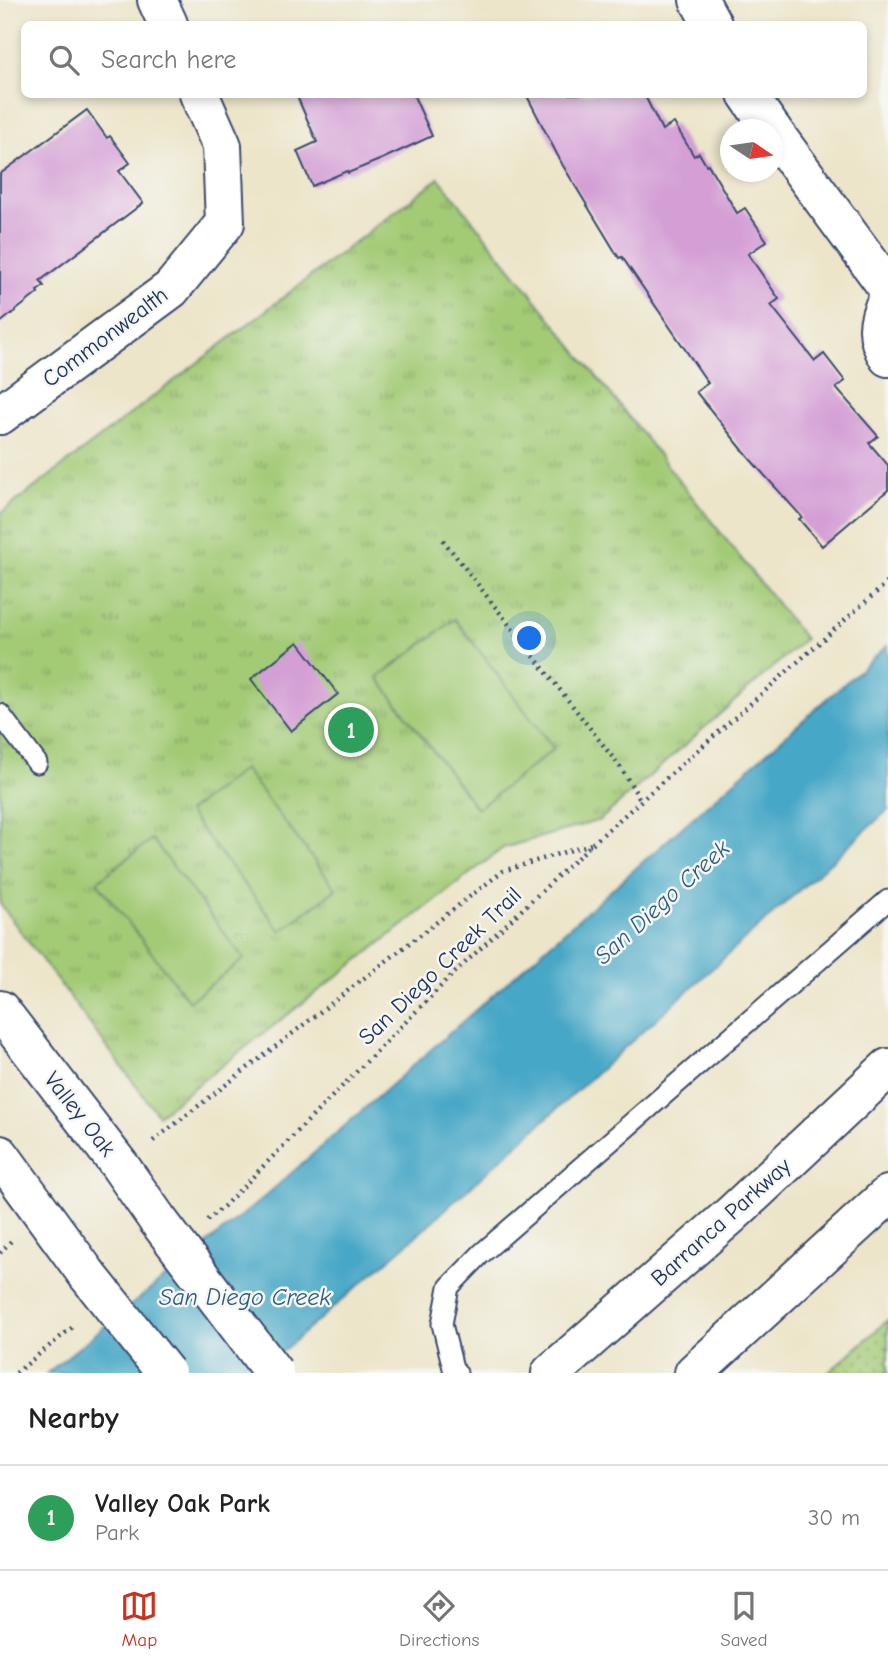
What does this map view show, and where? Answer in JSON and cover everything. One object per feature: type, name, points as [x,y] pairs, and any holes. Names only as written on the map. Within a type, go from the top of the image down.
[{"type":"street","points":[[157,0],[167,21]]},
{"type":"street","points":[[699,0],[710,21]]},
{"type":"street","name":"Commonwealth","points":[[0,415],[171,289],[225,223],[222,146],[201,98]]},
{"type":"street","points":[[750,98],[764,119]]},
{"type":"street","points":[[783,145],[888,289]]},
{"type":"street","points":[[888,299],[879,317],[880,344],[888,357]]},
{"type":"street","name":"Valley Oak","points":[[0,1010],[274,1373]]},
{"type":"street","name":"Barranca Parkway","points":[[551,1373],[732,1214],[888,1068]]},
{"type":"street","points":[[0,1155],[86,1273],[166,1373]]},
{"type":"street","points":[[694,1373],[888,1195]]},
{"type":"lane","points":[[0,714],[37,763]]},
{"type":"lane","points":[[457,1373],[453,1368],[442,1324],[449,1287],[491,1245],[888,900]]},
{"type":"path","points":[[443,540],[621,768],[641,801]]},
{"type":"path","name":"San Diego Creek Trail","points":[[203,1223],[224,1206],[450,977],[592,844],[888,582]]},
{"type":"path","points":[[120,1166],[503,871],[592,844]]},
{"type":"path","points":[[16,1373],[79,1323]]},
{"type":"green space","points":[[439,178],[805,639],[600,820],[503,848],[158,1115],[0,904],[0,514]]},
{"type":"green space","points":[[455,619],[554,749],[477,809],[378,678]]},
{"type":"green space","points":[[244,769],[336,889],[281,931],[188,812]]},
{"type":"green space","points":[[152,839],[244,959],[189,1001],[97,882]]},
{"type":"green space","points":[[888,1320],[888,1373],[828,1373]]},
{"type":"water","name":"San Diego Creek","points":[[888,645],[888,810],[406,1245],[257,1373],[47,1373],[261,1200]]},
{"type":"building","points":[[298,98],[415,98],[432,136],[312,186],[297,151],[317,142]]},
{"type":"building","points":[[528,98],[646,98],[662,130],[674,123],[694,156],[699,153],[706,165],[708,164],[737,213],[745,208],[767,241],[748,254],[779,299],[771,305],[815,361],[824,354],[845,381],[836,388],[878,436],[869,443],[888,465],[888,490],[822,546],[799,519],[802,517],[750,459],[696,392],[708,383],[622,257],[619,258],[562,164]]},
{"type":"building","points":[[87,110],[107,138],[110,136],[130,163],[119,171],[143,203],[40,281],[44,286],[38,293],[0,323],[0,174]]},
{"type":"building","points":[[298,642],[338,694],[291,731],[251,679]]},
{"type":"place","name":"Valley Oak Park","points":[[351,730]]}]
